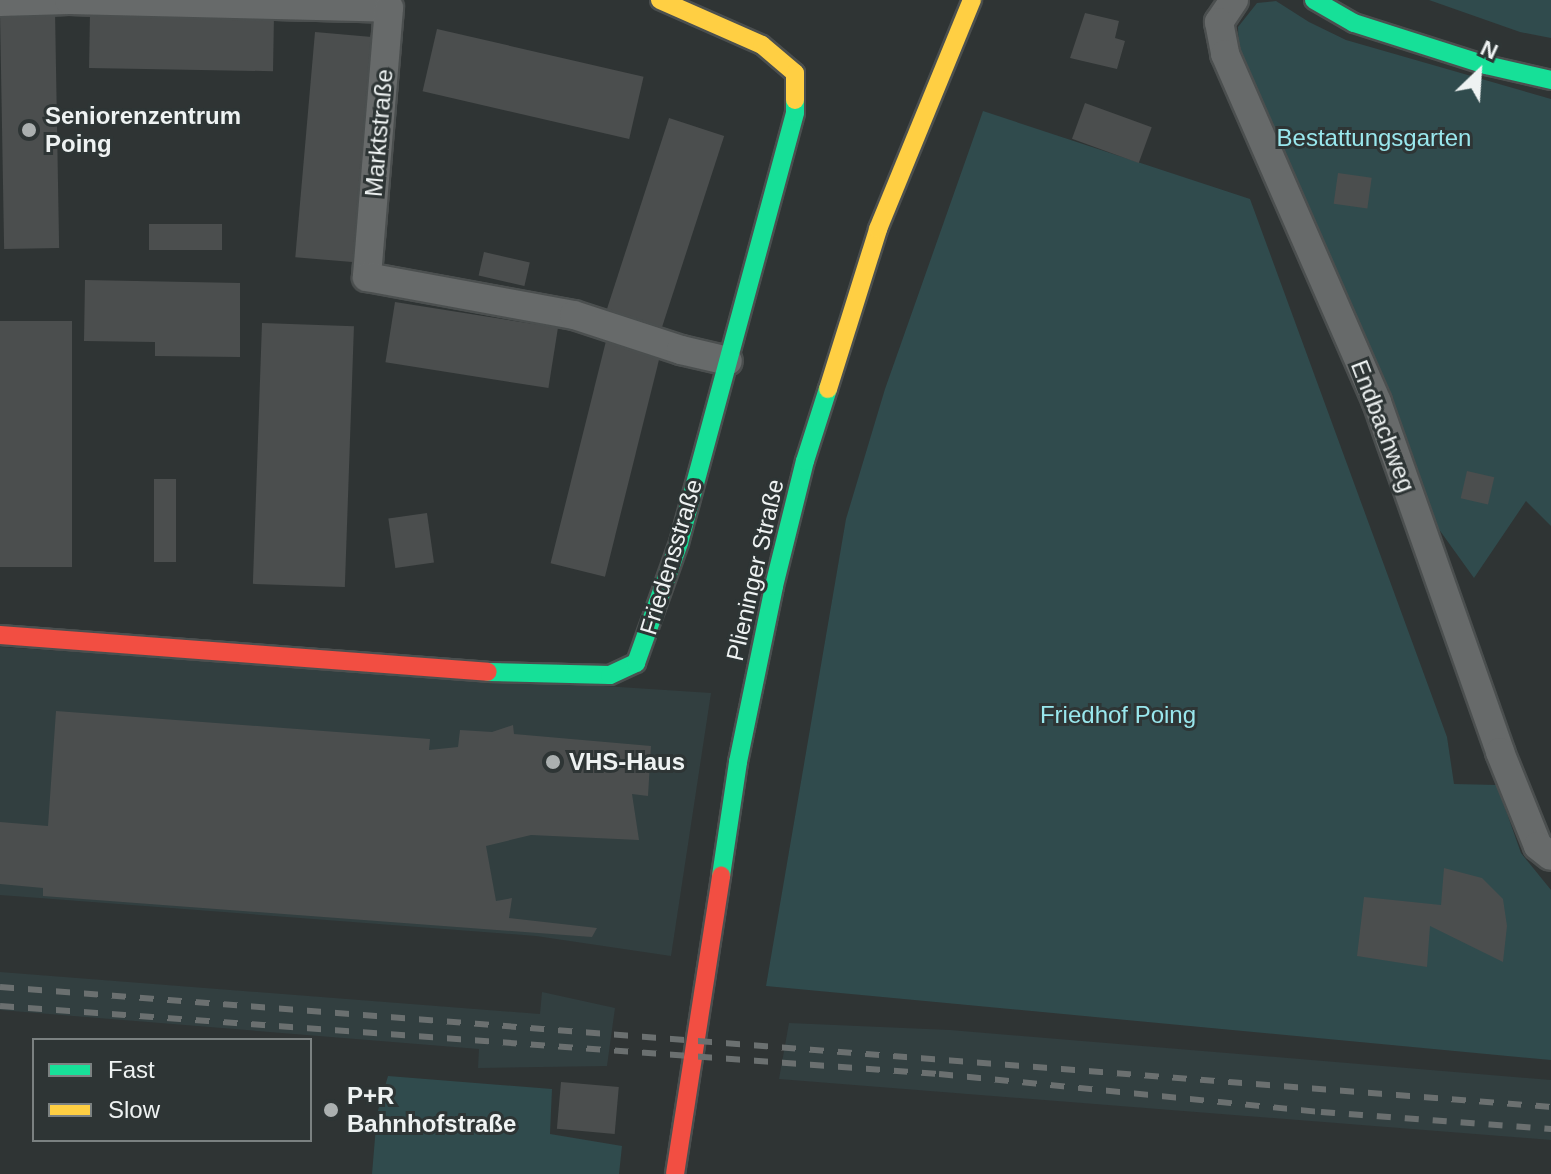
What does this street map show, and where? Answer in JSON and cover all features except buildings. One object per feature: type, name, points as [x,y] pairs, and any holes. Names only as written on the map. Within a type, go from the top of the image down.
[{"type":"street","name":"Marktstraße","points":[[0,2],[85,0],[390,4],[367,277],[574,315],[681,350],[728,361]]},
{"type":"street","name":"Friedensstraße","points":[[0,635],[519,675],[610,675],[636,663],[650,631],[728,361],[795,112],[795,73],[762,45],[660,0]]},
{"type":"street","name":"Plieninger Straße","points":[[675,1174],[738,762],[774,586],[805,461],[878,229],[972,0]]},
{"type":"street","name":"Endbachweg","points":[[1234,0],[1219,22],[1225,54],[1377,402],[1500,752],[1538,846],[1551,856]]},
{"type":"street","points":[[1314,0],[1354,23],[1486,65],[1551,80]]},
{"type":"shaded area","points":[[0,647],[711,693],[671,956],[536,936],[0,895]]},
{"type":"shaded area","points":[[0,972],[540,1014],[542,992],[615,1008],[607,1066],[478,1068],[479,1049],[0,1010]]},
{"type":"shaded area","points":[[789,1023],[950,1030],[1551,1080],[1551,1140],[779,1079]]},
{"type":"green space","points":[[1429,0],[1551,0],[1551,38],[1520,32]]},
{"type":"green space","name":"Bestattungsgarten","points":[[1276,1],[1346,40],[1551,99],[1551,526],[1526,501],[1474,578],[1438,528],[1268,115],[1239,58],[1238,27],[1257,3]]},
{"type":"green space","name":"Friedhof Poing","points":[[983,111],[1250,199],[1447,737],[1454,784],[1497,785],[1521,853],[1551,890],[1551,1060],[766,986],[846,519],[885,389]]},
{"type":"green space","points":[[388,1076],[552,1089],[550,1134],[622,1146],[619,1174],[372,1174],[377,1114]]},
{"type":"railway","points":[[0,987],[1551,1107]]},
{"type":"railway","points":[[0,1006],[939,1074],[1321,1112],[1551,1129]]},
{"type":"traffic: fast","points":[[1314,0],[1354,23],[1486,65],[1551,80]]},
{"type":"traffic: fast","points":[[488,672],[610,675],[636,663],[679,543],[795,112],[795,100]]},
{"type":"traffic: fast","points":[[721,876],[738,762],[774,586],[805,461],[828,389]]},
{"type":"traffic: slow","points":[[660,0],[762,45],[795,73],[795,100]]},
{"type":"traffic: slow","points":[[828,389],[878,229],[972,0]]},
{"type":"traffic: jam","points":[[0,635],[488,672]]},
{"type":"traffic: jam","points":[[675,1174],[721,876]]},
{"type":"place","name":"Seniorenzentrum Poing","points":[[29,130]]},
{"type":"place","name":"VHS-Haus","points":[[553,762]]},
{"type":"place","name":"P+R Bahnhofstraße","points":[[331,1110]]}]
